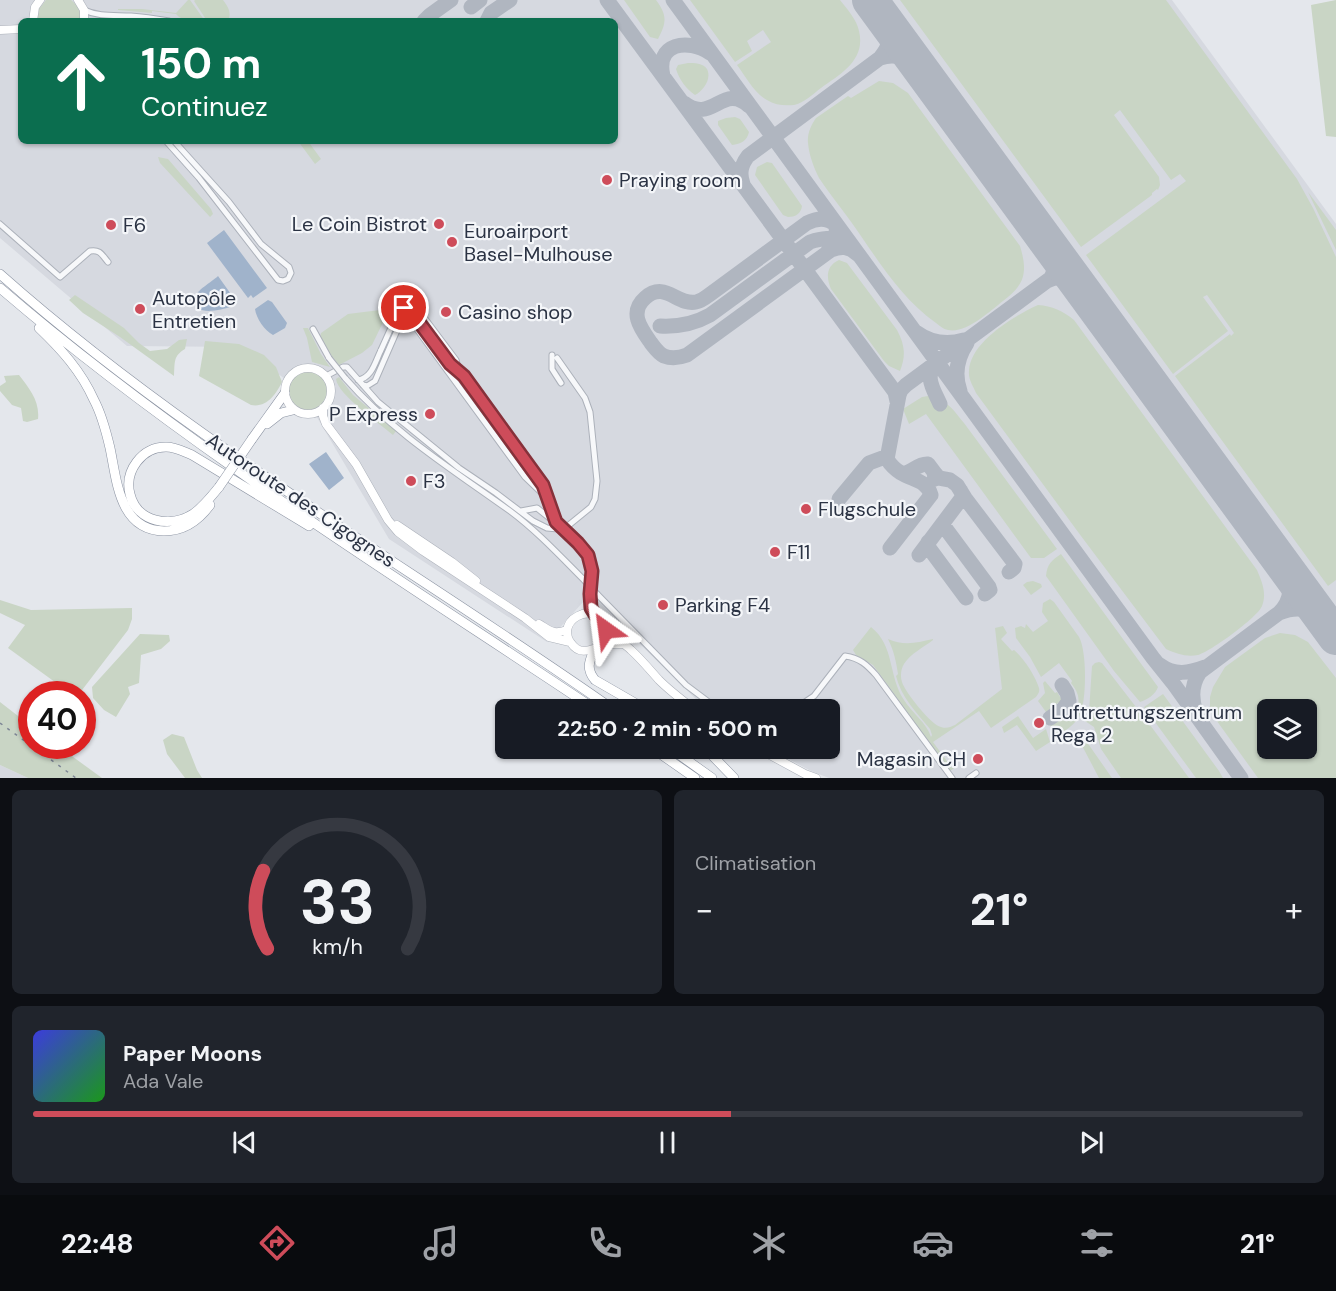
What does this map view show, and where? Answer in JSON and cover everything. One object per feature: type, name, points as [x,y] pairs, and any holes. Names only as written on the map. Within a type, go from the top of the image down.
[{"type":"highway","name":"Autoroute des Cigognes","points":[[0,274],[89,350],[205,436],[598,699]]},
{"type":"highway","name":"Autoroute des Cigognes","points":[[0,288],[84,358],[199,443],[579,699]]},
{"type":"highway","points":[[10,297],[74,364],[98,408],[124,507],[133,518],[155,530],[180,529],[203,514],[285,393]]},
{"type":"highway","points":[[254,440],[277,416],[293,410]]},
{"type":"highway","points":[[220,488],[195,513],[183,519],[160,522],[146,517],[132,503],[129,479],[135,464],[146,453],[157,448],[176,448],[192,455],[325,535],[354,549]]},
{"type":"highway","points":[[597,648],[589,660],[588,668],[591,675],[595,680],[628,699]]},
{"type":"highway","points":[[667,759],[694,778]]},
{"type":"highway","points":[[685,759],[712,778]]},
{"type":"highway","points":[[716,759],[734,778]]},
{"type":"street","points":[[32,18],[40,0]]},
{"type":"street","points":[[78,0],[84,10],[84,18]]},
{"type":"street","points":[[84,10],[92,14],[146,18]]},
{"type":"street","points":[[0,30],[18,28]]},
{"type":"street","points":[[169,144],[200,178],[278,280],[288,279],[291,273],[289,267],[261,244],[216,187],[177,144]]},
{"type":"street","points":[[0,224],[60,277],[90,251],[99,251],[108,262]]},
{"type":"street","points":[[360,382],[369,376],[399,310],[404,308],[410,310],[450,364],[464,376],[497,425],[543,485],[556,522]]},
{"type":"street","points":[[360,382],[367,386],[375,381],[402,319],[410,313]]},
{"type":"street","points":[[402,319],[411,321],[525,477],[550,501]]},
{"type":"street","points":[[313,329],[329,358],[365,400],[444,465],[512,513],[542,539],[686,685],[705,699]]},
{"type":"street","points":[[326,376],[347,367],[378,402],[459,468],[533,521],[548,528],[564,529],[593,505],[597,481],[590,412],[585,398],[555,357],[552,369],[561,383]]},
{"type":"street","points":[[306,367],[320,370],[326,376],[331,393],[323,408],[308,415],[293,410],[287,402],[284,388],[289,377],[299,369],[306,367]]},
{"type":"street","points":[[323,408],[324,420],[356,464],[388,520],[398,532],[525,618],[549,637],[570,642]]},
{"type":"street","points":[[308,415],[333,434]]},
{"type":"street","points":[[492,432],[497,425]]},
{"type":"street","points":[[382,508],[403,530],[436,551],[492,596]]},
{"type":"street","points":[[521,511],[537,508],[578,543],[591,562],[590,604],[596,616],[606,630],[632,650],[660,681],[682,699]]},
{"type":"street","points":[[423,551],[436,551]]},
{"type":"street","points":[[525,618],[553,633],[560,633],[567,630],[573,619],[578,616],[584,614],[596,616]]},
{"type":"street","points":[[567,630],[573,646],[583,651],[622,644]]},
{"type":"street","points":[[597,648],[606,630]]},
{"type":"street","points":[[810,699],[845,656],[855,657],[876,675],[952,778]]},
{"type":"street","points":[[777,759],[816,778]]},
{"type":"street","points":[[969,778],[976,773]]},
{"type":"shaded area","points":[[0,0],[1172,0],[1336,224],[1336,778],[829,778],[811,771],[789,759],[840,759],[840,699],[696,699],[592,597],[584,601],[547,642],[389,539],[302,392],[241,347],[127,346],[0,238]]},
{"type":"shaded area","points":[[0,765],[28,778],[0,778]]},
{"type":"green space","points":[[46,0],[71,0],[79,9],[80,18],[38,18],[39,9]]},
{"type":"green space","points":[[190,0],[203,18],[181,18],[176,14],[118,9],[142,9],[176,13]]},
{"type":"green space","points":[[223,0],[228,7],[229,18],[205,18],[194,1]]},
{"type":"green space","points":[[624,0],[656,0],[664,19],[658,39],[650,37]]},
{"type":"green space","points":[[690,0],[840,0],[858,27],[859,50],[844,71],[805,100],[794,105],[776,104],[758,93],[737,65],[771,42],[763,30],[747,41],[752,51],[735,62]]},
{"type":"green space","points":[[900,0],[1166,0],[1297,179],[1336,257],[1336,580],[1328,586],[1175,376],[1234,333],[1207,295],[1203,297],[1228,331],[1173,374],[1086,255],[1186,181],[1180,174],[1171,180],[1120,110],[1114,115],[1159,177],[1160,185],[1152,195],[1081,247]]},
{"type":"green space","points":[[1336,0],[1336,137],[1326,136],[1311,5]]},
{"type":"green space","points":[[688,63],[703,66],[708,73],[706,84],[695,95],[683,84],[676,69],[678,65]]},
{"type":"green space","points":[[879,81],[893,83],[908,93],[1020,246],[1024,271],[1016,289],[985,316],[962,329],[943,328],[910,301],[888,275],[819,178],[812,161],[808,136],[816,118],[848,96],[851,98]]},
{"type":"green space","points":[[735,117],[740,119],[749,132],[743,142],[732,145],[718,125],[718,121]]},
{"type":"green space","points":[[300,144],[310,144],[321,159],[315,164]]},
{"type":"green space","points":[[158,157],[168,159],[211,209],[213,214],[210,217],[160,163]]},
{"type":"green space","points":[[767,162],[772,163],[802,206],[795,216],[783,215],[755,175],[757,167]]},
{"type":"green space","points":[[1308,192],[1336,230],[1336,250]]},
{"type":"green space","points":[[839,260],[847,263],[897,330],[904,350],[900,371],[884,361],[831,289],[828,272]]},
{"type":"green space","points":[[75,295],[124,328],[150,351],[167,349],[179,340],[187,339],[185,349],[178,354],[175,360],[174,376],[83,313],[69,300]]},
{"type":"green space","points":[[1038,305],[1048,306],[1074,320],[1257,570],[1264,592],[1259,611],[1243,626],[1198,655],[1178,654],[1166,649],[972,385],[969,377],[971,360],[985,340],[1006,323]]},
{"type":"green space","points":[[388,309],[372,345],[339,365],[320,337],[321,333],[348,314]]},
{"type":"green space","points":[[303,328],[308,328],[330,367],[312,362]]},
{"type":"green space","points":[[205,341],[239,344],[264,355],[276,367],[282,382],[274,395],[262,404],[251,405],[199,376]]},
{"type":"green space","points":[[308,371],[322,377],[328,391],[322,405],[308,411],[294,405],[288,391],[294,377]]},
{"type":"green space","points":[[19,375],[36,401],[38,419],[23,421],[21,408],[12,405],[0,391],[0,386],[6,382],[4,376]]},
{"type":"green space","points":[[339,377],[353,395],[396,431],[393,435],[344,393],[338,386],[336,379]]},
{"type":"green space","points":[[928,396],[945,403],[956,413],[1057,549],[1044,558],[1031,558],[926,414],[909,424],[903,409],[922,397]]},
{"type":"green space","points":[[1061,554],[1158,687],[1148,698],[1140,702],[1114,671],[1046,576],[1050,563]]},
{"type":"green space","points":[[1033,581],[1041,584],[1042,587],[1031,595],[1023,585]]},
{"type":"green space","points":[[1050,599],[1079,637],[1085,665],[1082,710],[1072,725],[1058,736],[1050,725],[1078,705],[1077,693],[1072,681],[1059,663],[1041,677],[1016,638],[1015,628],[1021,626],[1025,628],[1026,624],[1033,632],[1048,621],[1042,612],[1043,603]]},
{"type":"green space","points":[[0,600],[31,610],[132,608],[132,619],[128,630],[89,681],[53,681],[8,648],[25,625],[0,613]]},
{"type":"green space","points":[[1003,626],[1007,633],[1001,639],[1025,662],[1035,678],[1039,692],[1036,697],[991,728],[979,711],[933,742],[952,768],[956,766],[950,771],[873,665],[856,655],[853,650],[871,627],[879,635],[888,652],[899,691],[931,737],[930,729],[901,691],[888,639],[916,643],[933,639],[907,660],[903,666],[901,680],[925,715],[937,725],[947,728],[955,725],[1002,689],[995,628]]},
{"type":"green space","points":[[1280,633],[1295,635],[1308,642],[1336,678],[1336,778],[1258,778],[1210,708],[1213,687],[1225,667],[1265,638]]},
{"type":"green space","points":[[140,634],[169,635],[170,641],[161,649],[141,655],[139,683],[128,687],[130,694],[116,717],[104,710],[96,701],[96,683]]},
{"type":"green space","points":[[1099,662],[1189,778],[1121,778],[1101,749],[1094,727],[1085,721],[1089,712],[1092,666]]},
{"type":"green space","points":[[1045,681],[1062,700],[1046,712],[1038,701],[1045,693],[1043,683]]},
{"type":"green space","points":[[1163,694],[1223,778],[1196,778],[1144,707]]},
{"type":"green space","points":[[0,702],[18,716],[18,759],[76,759],[102,778],[28,778],[0,765]]},
{"type":"green space","points":[[1018,716],[1033,738],[1046,729],[1050,742],[1036,751],[1017,725],[1004,733],[1002,727]]},
{"type":"green space","points":[[172,734],[184,737],[202,778],[185,778],[167,754],[163,740]]},
{"type":"green space","points":[[1082,735],[1112,778],[1099,778],[1078,738]]},
{"type":"water","points":[[224,230],[267,288],[253,298],[251,295],[248,298],[207,243]]},
{"type":"water","points":[[218,276],[233,297],[228,300],[230,307],[208,311],[197,308],[194,305],[195,296]]},
{"type":"water","points":[[268,300],[272,302],[287,323],[285,328],[273,335],[261,324],[255,309]]},
{"type":"water","points":[[326,452],[344,478],[329,490],[309,464]]},
{"type":"taxiway","points":[[427,18],[451,0]]},
{"type":"taxiway","points":[[471,7],[480,0]]},
{"type":"taxiway","points":[[488,18],[491,13],[510,0]]},
{"type":"taxiway","points":[[607,0],[895,392],[897,401]]},
{"type":"taxiway","points":[[673,0],[1241,778]]},
{"type":"taxiway","points":[[885,21],[889,31],[889,41],[880,58],[901,57],[920,69]]},
{"type":"taxiway","points":[[663,76],[664,56],[675,46],[692,46],[710,53]]},
{"type":"taxiway","points":[[743,184],[741,169],[748,156],[880,58]]},
{"type":"taxiway","points":[[684,103],[702,109],[732,98],[749,106]]},
{"type":"taxiway","points":[[828,251],[835,239],[836,225],[826,220],[811,221],[700,301],[683,301],[665,292],[652,293],[640,304],[638,321],[647,338],[660,353],[670,358],[684,356],[831,250],[845,247],[857,254]]},
{"type":"taxiway","points":[[660,326],[686,324],[710,315],[810,242],[826,239],[843,241]]},
{"type":"taxiway","points":[[890,548],[931,495],[923,483],[899,472],[887,459],[901,390],[1051,278],[1055,263],[1045,240]]},
{"type":"taxiway","points":[[1047,281],[1065,278],[1075,283],[1087,296]]},
{"type":"taxiway","points":[[916,332],[927,339],[939,342],[964,340]]},
{"type":"taxiway","points":[[960,391],[957,378],[958,366],[967,343]]},
{"type":"taxiway","points":[[937,362],[930,378],[940,404]]},
{"type":"taxiway","points":[[839,499],[869,463],[888,454]]},
{"type":"taxiway","points":[[901,473],[928,464],[934,472],[935,479]]},
{"type":"taxiway","points":[[934,472],[939,478],[950,480],[957,485],[1015,564],[1009,572]]},
{"type":"taxiway","points":[[919,555],[961,499],[961,491]]},
{"type":"taxiway","points":[[943,523],[989,587],[990,590],[985,594]]},
{"type":"taxiway","points":[[928,542],[929,548],[966,598]]},
{"type":"taxiway","points":[[1196,712],[1193,692],[1200,672],[1284,608],[1290,591],[1289,579],[1284,567]]},
{"type":"taxiway","points":[[1279,613],[1293,609],[1304,610],[1326,624]]},
{"type":"taxiway","points":[[1160,665],[1177,672],[1193,671],[1205,667]]},
{"type":"taxiway","points":[[1050,718],[1063,709],[1069,701],[1062,685]]},
{"type":"runway","points":[[870,0],[1336,637]]},
{"type":"railway","points":[[0,723],[76,778]]},
{"type":"place","name":"Praying room","points":[[607,180]]},
{"type":"place","name":"Le Coin Bistrot","points":[[439,224]]},
{"type":"place","name":"F6","points":[[111,225]]},
{"type":"place","name":"Euroairport Basel-Mulhouse","points":[[452,242]]},
{"type":"place","name":"Autopôle Entretien","points":[[140,309]]},
{"type":"place","name":"Casino shop","points":[[446,312]]},
{"type":"place","name":"P Express","points":[[430,414]]},
{"type":"place","name":"F3","points":[[411,481]]},
{"type":"place","name":"Flugschule","points":[[806,509]]},
{"type":"place","name":"F11","points":[[775,552]]},
{"type":"place","name":"Parking F4","points":[[663,605]]},
{"type":"place","name":"Luftrettungszentrum Rega 2","points":[[1039,723]]},
{"type":"place","name":"Magasin CH","points":[[978,759]]},
{"type":"route","points":[[404,308],[410,310],[450,364],[464,376],[543,485],[556,522],[588,555],[592,571],[590,604],[606,630]]}]
